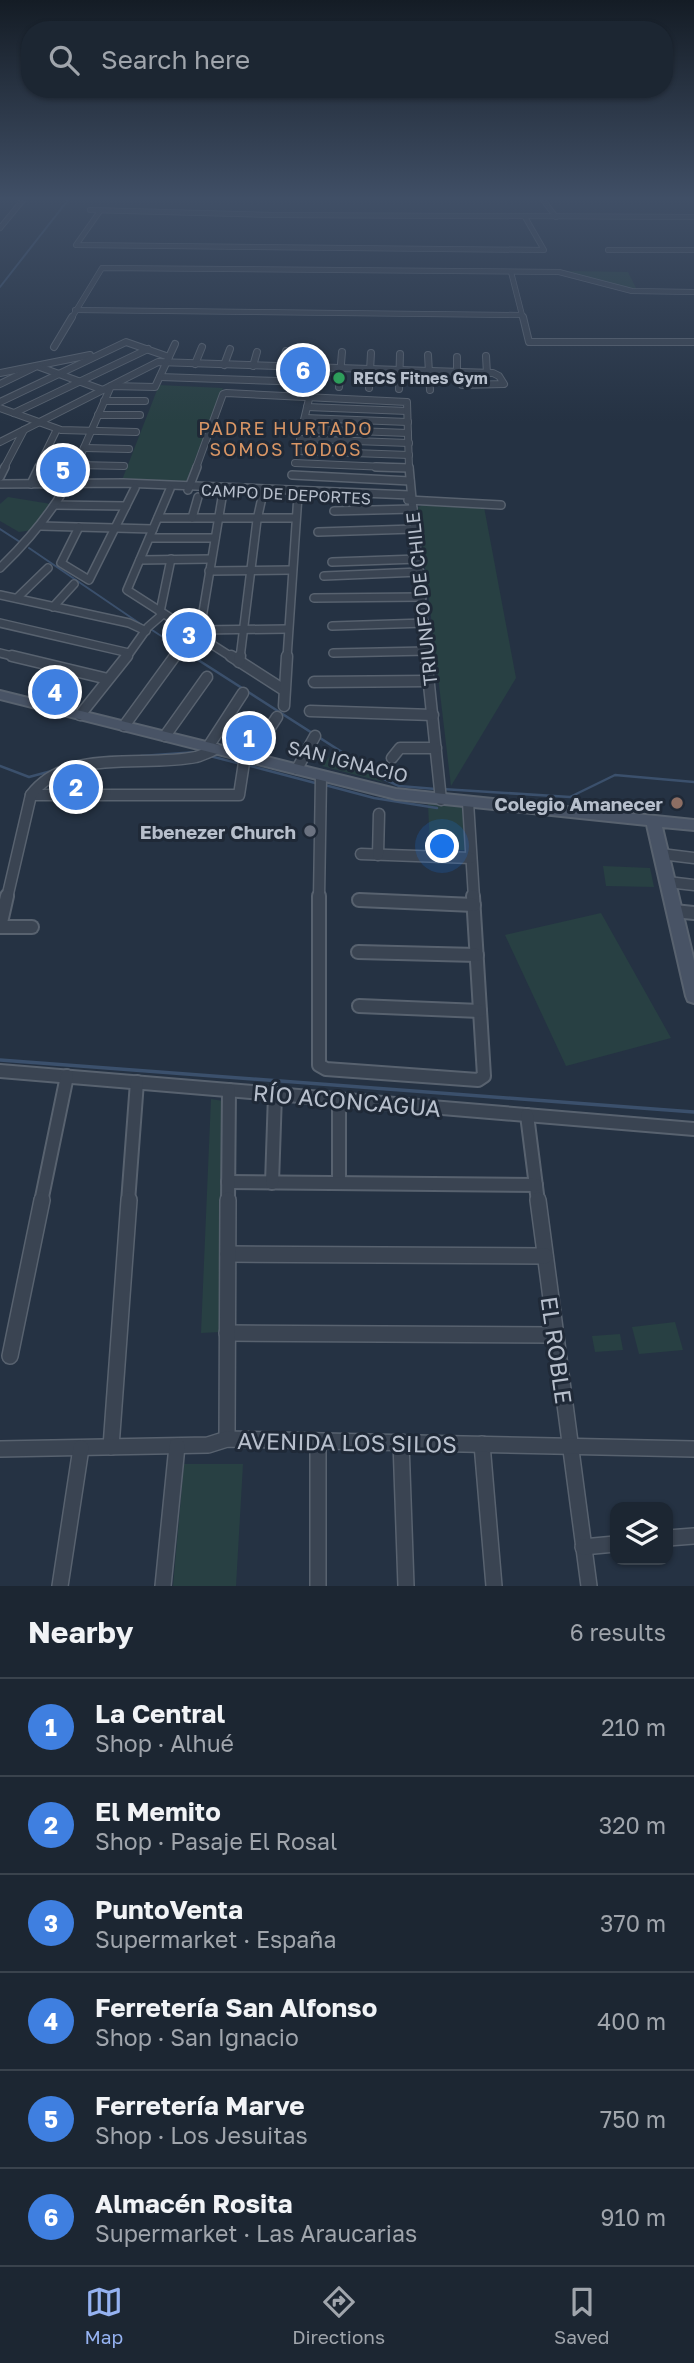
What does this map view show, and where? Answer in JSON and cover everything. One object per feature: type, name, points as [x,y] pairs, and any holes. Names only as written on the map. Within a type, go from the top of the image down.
[{"type":"main road","name":"SAN IGNACIO","points":[[0,695],[166,736],[245,761],[296,769],[322,782],[384,792],[441,792],[468,802],[694,825]]},
{"type":"main road","points":[[653,821],[692,978],[694,996]]},
{"type":"street","points":[[54,347],[97,274]]},
{"type":"street","points":[[511,274],[529,342],[694,342]]},
{"type":"street","points":[[570,274],[636,292],[694,292]]},
{"type":"street","points":[[75,310],[520,315]]},
{"type":"street","points":[[0,401],[126,342],[148,349],[167,360]]},
{"type":"street","points":[[111,386],[150,388],[158,380],[176,344]]},
{"type":"street","points":[[195,364],[202,347]]},
{"type":"street","points":[[15,413],[148,349]]},
{"type":"street","points":[[224,365],[230,349]]},
{"type":"street","points":[[282,367],[286,351]]},
{"type":"street","points":[[289,490],[307,407],[314,351]]},
{"type":"street","points":[[0,373],[105,352]]},
{"type":"street","points":[[253,366],[257,352]]},
{"type":"street","points":[[339,387],[342,352]]},
{"type":"street","points":[[369,388],[371,353]]},
{"type":"street","points":[[399,389],[400,355]]},
{"type":"street","points":[[428,355],[430,390]]},
{"type":"street","points":[[486,356],[486,374]]},
{"type":"street","points":[[0,442],[158,362],[167,360],[241,366],[253,366],[459,373],[486,374],[498,374],[504,384],[461,387],[459,373],[457,357]]},
{"type":"street","points":[[0,384],[37,366],[103,390]]},
{"type":"street","points":[[236,380],[241,366]]},
{"type":"street","points":[[158,380],[236,380],[350,398],[343,494]]},
{"type":"street","points":[[0,568],[40,526],[68,484],[111,386]]},
{"type":"street","points":[[188,488],[223,394],[308,390]]},
{"type":"street","name":"TRIUNFO DE CHILE","points":[[350,398],[407,402],[411,501],[441,792]]},
{"type":"street","points":[[104,401],[145,401]]},
{"type":"street","points":[[307,407],[407,411]]},
{"type":"street","points":[[0,408],[57,429],[136,432]]},
{"type":"street","points":[[98,415],[140,415]]},
{"type":"street","points":[[305,418],[408,422]]},
{"type":"street","points":[[30,484],[57,429]]},
{"type":"street","points":[[302,429],[408,433]]},
{"type":"street","points":[[0,477],[24,430]]},
{"type":"street","points":[[300,439],[408,443]]},
{"type":"street","points":[[84,449],[129,449]]},
{"type":"street","points":[[298,451],[409,456]]},
{"type":"street","points":[[295,463],[410,468]]},
{"type":"street","points":[[77,465],[124,466]]},
{"type":"street","points":[[292,475],[410,481]]},
{"type":"street","name":"CAMPO DE DEPORTES","points":[[114,485],[123,483],[223,492],[298,495],[343,494]]},
{"type":"street","name":"CAMPO DE DEPORTES","points":[[0,484],[289,490],[411,501],[501,505]]},
{"type":"street","points":[[79,527],[61,563],[89,580],[135,488]]},
{"type":"street","points":[[170,489],[127,590],[161,613],[199,633],[284,690]]},
{"type":"street","points":[[199,633],[223,492]]},
{"type":"street","points":[[239,662],[263,493]]},
{"type":"street","points":[[284,706],[298,495]]},
{"type":"street","points":[[192,518],[198,496]]},
{"type":"street","points":[[334,510],[411,501]]},
{"type":"street","points":[[55,505],[126,506]]},
{"type":"street","points":[[158,518],[295,518]]},
{"type":"street","points":[[40,526],[153,529]]},
{"type":"street","points":[[318,532],[414,529]]},
{"type":"street","points":[[150,538],[215,538]]},
{"type":"street","points":[[140,559],[211,559]]},
{"type":"street","points":[[80,715],[161,613],[171,559]]},
{"type":"street","points":[[332,562],[418,559]]},
{"type":"street","points":[[18,598],[48,568]]},
{"type":"street","points":[[209,570],[292,570]]},
{"type":"street","points":[[324,576],[420,572]]},
{"type":"street","points":[[53,607],[74,584]]},
{"type":"street","points":[[0,594],[132,624],[146,631]]},
{"type":"street","points":[[314,598],[422,597]]},
{"type":"street","points":[[0,623],[129,653]]},
{"type":"street","points":[[332,626],[425,623]]},
{"type":"street","points":[[199,633],[288,629]]},
{"type":"street","points":[[333,653],[427,651]]},
{"type":"street","points":[[0,653],[108,679]]},
{"type":"street","points":[[124,726],[175,656]]},
{"type":"street","points":[[166,736],[207,677]]},
{"type":"street","points":[[313,682],[429,681]]},
{"type":"street","points":[[32,927],[0,927],[35,785],[45,776],[77,768],[208,751],[243,692]]},
{"type":"street","points":[[310,711],[433,715]]},
{"type":"street","points":[[32,795],[239,795],[245,761],[277,717]]},
{"type":"street","points":[[296,769],[314,736]]},
{"type":"street","points":[[392,758],[400,748],[436,748]]},
{"type":"street","points":[[322,782],[317,1058],[324,1068],[482,1079],[468,802]]},
{"type":"street","points":[[377,855],[379,814]]},
{"type":"street","points":[[360,854],[471,858]]},
{"type":"street","points":[[661,854],[694,858]]},
{"type":"street","points":[[668,882],[694,885]]},
{"type":"street","points":[[359,900],[474,905]]},
{"type":"street","points":[[674,911],[694,913]]},
{"type":"street","points":[[358,952],[477,955]]},
{"type":"street","points":[[359,1006],[480,1011]]},
{"type":"street","name":"RÍO ACONCAGUA","points":[[0,1071],[694,1129]]},
{"type":"street","points":[[10,1356],[67,1076]]},
{"type":"street","points":[[111,1447],[137,1082]]},
{"type":"street","points":[[227,1439],[229,1090]]},
{"type":"street","points":[[272,1183],[275,1094]]},
{"type":"street","points":[[339,1099],[339,1183]]},
{"type":"street","name":"EL ROBLE","points":[[527,1115],[589,1586]]},
{"type":"street","points":[[228,1182],[536,1185]]},
{"type":"street","points":[[228,1254],[545,1256]]},
{"type":"street","points":[[227,1333],[555,1335]]},
{"type":"street","name":"AVENIDA LOS SILOS","points":[[0,1449],[208,1445],[227,1439],[694,1449]]},
{"type":"street","points":[[318,1441],[318,1586]]},
{"type":"street","points":[[401,1442],[406,1586]]},
{"type":"street","points":[[482,1444],[494,1586]]},
{"type":"street","points":[[163,1586],[177,1446]]},
{"type":"street","points":[[60,1586],[81,1448]]},
{"type":"street","points":[[673,1538],[694,1536]]},
{"type":"street","points":[[583,1547],[610,1544]]},
{"type":"green space","points":[[577,274],[629,274],[637,290]]},
{"type":"green space","points":[[159,385],[223,388],[186,482],[122,480]]},
{"type":"green space","points":[[8,497],[51,504],[33,530],[19,532],[0,521],[0,504]]},
{"type":"green space","points":[[418,507],[484,507],[516,678],[451,786]]},
{"type":"green space","points":[[334,751],[383,782],[322,766]]},
{"type":"green space","points":[[428,803],[462,804],[465,850],[430,850]]},
{"type":"green space","points":[[603,866],[650,868],[654,887],[606,886]]},
{"type":"green space","points":[[601,913],[671,1038],[566,1066],[505,935]]},
{"type":"green space","points":[[211,1099],[223,1101],[220,1332],[201,1333]]},
{"type":"green space","points":[[675,1322],[683,1350],[639,1354],[632,1327]]},
{"type":"green space","points":[[620,1334],[623,1350],[595,1352],[592,1336]]},
{"type":"green space","points":[[184,1464],[243,1464],[236,1586],[173,1586]]},
{"type":"waterway","points":[[0,287],[10,274]]},
{"type":"waterway","points":[[0,529],[20,542]]},
{"type":"waterway","points":[[29,548],[142,625]]},
{"type":"waterway","points":[[152,630],[195,658]]},
{"type":"waterway","points":[[192,656],[384,779],[399,786],[436,789]]},
{"type":"waterway","points":[[141,756],[197,752]]},
{"type":"waterway","points":[[210,756],[241,764]]},
{"type":"waterway","points":[[247,765],[319,784]]},
{"type":"waterway","points":[[0,766],[29,777],[59,769]]},
{"type":"waterway","points":[[442,789],[570,797],[615,775],[694,782]]},
{"type":"waterway","points":[[325,785],[374,798],[437,808]]},
{"type":"waterway","points":[[0,1060],[694,1112]]},
{"type":"place","name":"Almacén Rosita","points":[[303,370]]},
{"type":"place","name":"RECS Fitnes Gym","points":[[339,378]]},
{"type":"place","name":"Ferretería Marve","points":[[63,470]]},
{"type":"place","name":"PuntoVenta","points":[[189,635]]},
{"type":"place","name":"Ferretería San Alfonso","points":[[55,692]]},
{"type":"place","name":"La Central","points":[[249,738]]},
{"type":"place","name":"El Memito","points":[[76,787]]},
{"type":"place","name":"Colegio Amanecer","points":[[677,803]]},
{"type":"place","name":"Ebenezer Church","points":[[310,831]]},
{"type":"district","name":"PADRE HURTADO SOMOS TODOS","points":[[286,438]]}]
